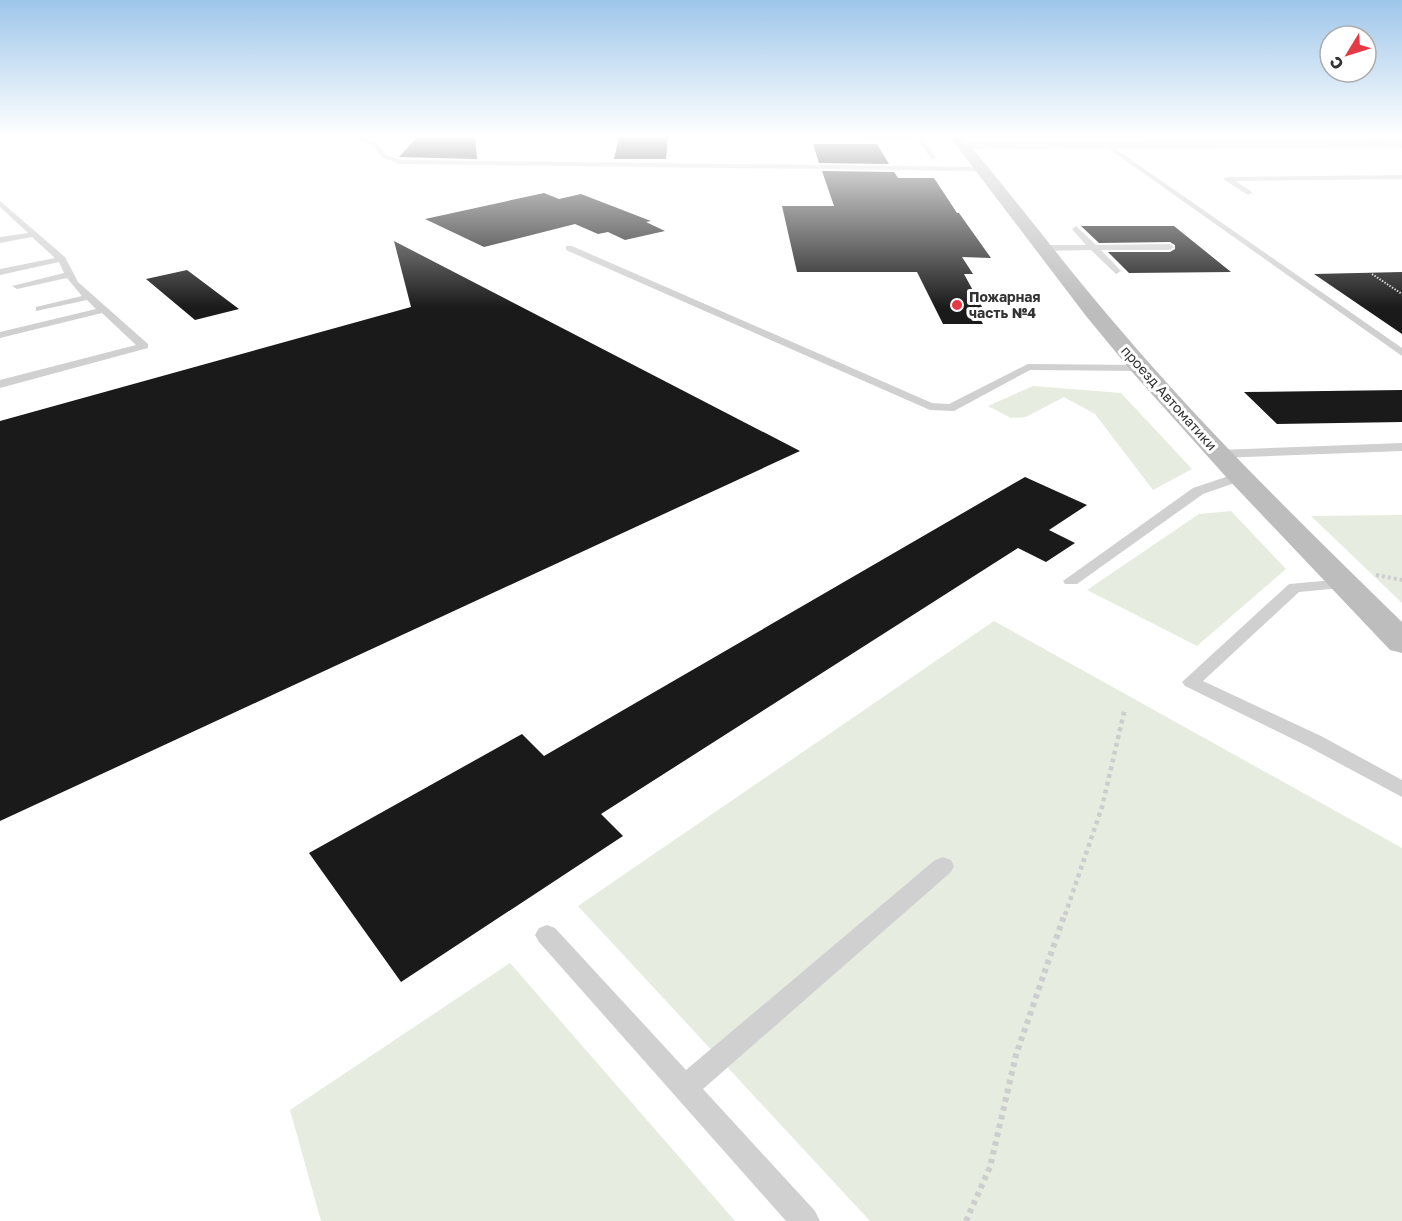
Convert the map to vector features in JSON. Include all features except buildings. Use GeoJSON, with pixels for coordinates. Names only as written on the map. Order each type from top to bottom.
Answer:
{"type":"FeatureCollection","features":[{"type":"Feature","properties":{"kind":"main road","name":"проезд Автоматики"},"geometry":{"type":"LineString","coordinates":[[1000,194],[1141,368],[1220,454],[1402,642]]}},
{"type":"Feature","properties":{"kind":"lane"},"geometry":{"type":"LineString","coordinates":[[1176,194],[1402,353]]}},
{"type":"Feature","properties":{"kind":"lane"},"geometry":{"type":"LineString","coordinates":[[0,203],[62,259],[72,279],[89,297],[144,346],[0,384]]}},
{"type":"Feature","properties":{"kind":"lane"},"geometry":{"type":"LineString","coordinates":[[1076,228],[1116,271]]}},
{"type":"Feature","properties":{"kind":"lane"},"geometry":{"type":"LineString","coordinates":[[0,240],[34,234]]}},
{"type":"Feature","properties":{"kind":"lane"},"geometry":{"type":"LineString","coordinates":[[569,248],[930,406],[950,408],[1028,367],[1141,368]]}},
{"type":"Feature","properties":{"kind":"lane"},"geometry":{"type":"LineString","coordinates":[[1042,248],[1170,248]]}},
{"type":"Feature","properties":{"kind":"lane"},"geometry":{"type":"LineString","coordinates":[[0,272],[62,259]]}},
{"type":"Feature","properties":{"kind":"lane"},"geometry":{"type":"LineString","coordinates":[[17,286],[72,279]]}},
{"type":"Feature","properties":{"kind":"lane"},"geometry":{"type":"LineString","coordinates":[[27,294],[72,279]]}},
{"type":"Feature","properties":{"kind":"lane"},"geometry":{"type":"LineString","coordinates":[[40,309],[89,297]]}},
{"type":"Feature","properties":{"kind":"lane"},"geometry":{"type":"LineString","coordinates":[[0,335],[103,310]]}},
{"type":"Feature","properties":{"kind":"lane"},"geometry":{"type":"LineString","coordinates":[[1220,454],[1402,447]]}},
{"type":"Feature","properties":{"kind":"lane"},"geometry":{"type":"LineString","coordinates":[[1071,580],[1198,491],[1241,476]]}},
{"type":"Feature","properties":{"kind":"lane"},"geometry":{"type":"LineString","coordinates":[[1345,584],[1295,587],[1191,682],[1314,741],[1402,789]]}},
{"type":"Feature","properties":{"kind":"lane"},"geometry":{"type":"LineString","coordinates":[[684,1088],[943,866]]}},
{"type":"Feature","properties":{"kind":"lane"},"geometry":{"type":"LineString","coordinates":[[547,935],[805,1221]]}},
{"type":"Feature","properties":{"kind":"path"},"geometry":{"type":"LineString","coordinates":[[1372,274],[1402,294]]}},
{"type":"Feature","properties":{"kind":"path"},"geometry":{"type":"LineString","coordinates":[[1391,287],[1402,289]]}},
{"type":"Feature","properties":{"kind":"path"},"geometry":{"type":"LineString","coordinates":[[966,1221],[990,1167],[1016,1055],[1102,807],[1125,708]]}},
{"type":"Feature","properties":{"kind":"shaded area"},"geometry":{"type":"Polygon","coordinates":[[[1033,386],[1121,393],[1192,469],[1153,490],[1095,414],[1064,397],[1026,417],[1011,418],[988,406],[1033,386]]]}},
{"type":"Feature","properties":{"kind":"shaded area"},"geometry":{"type":"Polygon","coordinates":[[[1231,511],[1286,569],[1197,646],[1087,590],[1199,514],[1231,511]]]}},
{"type":"Feature","properties":{"kind":"shaded area"},"geometry":{"type":"Polygon","coordinates":[[[1402,515],[1402,603],[1311,516],[1402,515]]]}},
{"type":"Feature","properties":{"kind":"shaded area"},"geometry":{"type":"Polygon","coordinates":[[[994,621],[1402,848],[1402,1221],[870,1221],[578,906],[994,621]]]}},
{"type":"Feature","properties":{"kind":"shaded area"},"geometry":{"type":"Polygon","coordinates":[[[510,963],[735,1221],[321,1221],[290,1110],[510,963]]]}},
{"type":"Feature","properties":{"kind":"place","name":"Пожарная часть №4"},"geometry":{"type":"Point","coordinates":[957,305]}}]}
